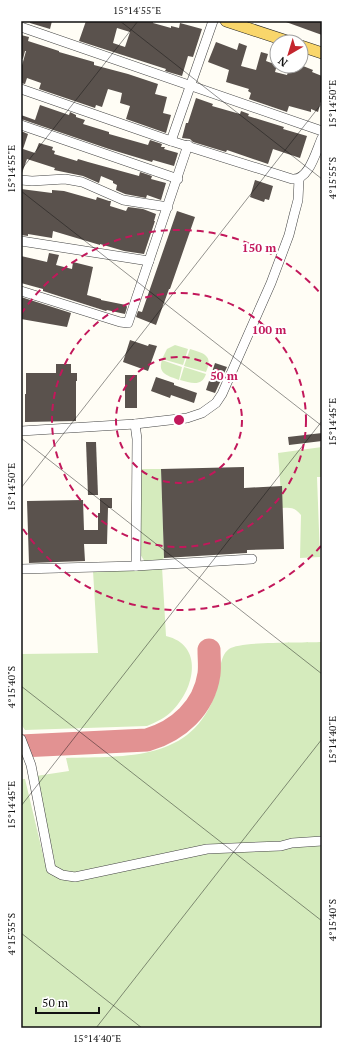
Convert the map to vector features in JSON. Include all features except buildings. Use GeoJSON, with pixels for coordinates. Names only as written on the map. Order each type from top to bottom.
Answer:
{"type":"FeatureCollection","features":[{"type":"Feature","properties":{"kind":"main road"},"geometry":{"type":"LineString","coordinates":[[226,21],[269,35]]}},
{"type":"Feature","properties":{"kind":"main road"},"geometry":{"type":"LineString","coordinates":[[309,49],[322,53]]}},
{"type":"Feature","properties":{"kind":"street"},"geometry":{"type":"LineString","coordinates":[[171,141],[213,21]]}},
{"type":"Feature","properties":{"kind":"street"},"geometry":{"type":"LineString","coordinates":[[21,27],[322,131]]}},
{"type":"Feature","properties":{"kind":"street"},"geometry":{"type":"LineString","coordinates":[[21,89],[171,141],[188,145],[292,179],[299,179],[306,174],[322,138]]}},
{"type":"Feature","properties":{"kind":"street"},"geometry":{"type":"LineString","coordinates":[[21,125],[178,179]]}},
{"type":"Feature","properties":{"kind":"street"},"geometry":{"type":"LineString","coordinates":[[21,292],[120,322],[128,323],[178,179],[188,145]]}},
{"type":"Feature","properties":{"kind":"street"},"geometry":{"type":"LineString","coordinates":[[21,180],[32,182],[65,179],[82,182],[123,200],[168,207]]}},
{"type":"Feature","properties":{"kind":"street"},"geometry":{"type":"LineString","coordinates":[[21,431],[135,424],[187,418],[202,413],[216,403],[222,394],[271,284],[289,235],[298,200],[299,179]]}},
{"type":"Feature","properties":{"kind":"street"},"geometry":{"type":"LineString","coordinates":[[21,241],[149,261]]}},
{"type":"Feature","properties":{"kind":"street"},"geometry":{"type":"LineString","coordinates":[[135,424],[137,439],[136,566]]}},
{"type":"Feature","properties":{"kind":"street"},"geometry":{"type":"LineString","coordinates":[[21,569],[136,566],[252,559]]}},
{"type":"Feature","properties":{"kind":"street"},"geometry":{"type":"LineString","coordinates":[[21,739],[31,765],[51,869],[62,875],[75,878],[207,848],[281,846],[292,843],[322,841]]}},
{"type":"Feature","properties":{"kind":"green space"},"geometry":{"type":"Polygon","coordinates":[[[175,345],[188,349],[183,365],[162,359],[167,349],[175,345]]]}},
{"type":"Feature","properties":{"kind":"green space"},"geometry":{"type":"Polygon","coordinates":[[[190,349],[203,354],[208,358],[209,362],[206,372],[184,366],[190,349]]]}},
{"type":"Feature","properties":{"kind":"green space"},"geometry":{"type":"Polygon","coordinates":[[[162,360],[182,367],[179,380],[165,374],[161,368],[162,360]]]}},
{"type":"Feature","properties":{"kind":"green space"},"geometry":{"type":"Polygon","coordinates":[[[184,367],[206,374],[202,381],[196,383],[180,380],[184,367]]]}},
{"type":"Feature","properties":{"kind":"green space"},"geometry":{"type":"Polygon","coordinates":[[[322,447],[322,477],[317,477],[320,557],[300,558],[301,515],[293,508],[282,508],[278,453],[322,447]]]}},
{"type":"Feature","properties":{"kind":"green space"},"geometry":{"type":"Polygon","coordinates":[[[140,469],[161,469],[164,558],[160,561],[145,562],[140,554],[140,469]]]}},
{"type":"Feature","properties":{"kind":"green space"},"geometry":{"type":"Polygon","coordinates":[[[162,567],[166,636],[178,641],[186,648],[191,658],[192,668],[190,679],[187,690],[181,701],[164,718],[147,726],[25,730],[21,724],[21,654],[98,653],[93,571],[162,567]]]}},
{"type":"Feature","properties":{"kind":"green space"},"geometry":{"type":"Polygon","coordinates":[[[322,642],[322,1028],[21,1028],[21,779],[25,779],[45,863],[55,863],[36,776],[69,771],[66,758],[134,755],[155,750],[174,743],[191,732],[205,715],[216,692],[221,663],[225,653],[235,646],[273,643],[322,642]]]}},
{"type":"Feature","properties":{"kind":"taxiway"},"geometry":{"type":"LineString","coordinates":[[21,746],[147,740],[169,731],[188,716],[202,697],[209,674],[209,650]]}}]}
